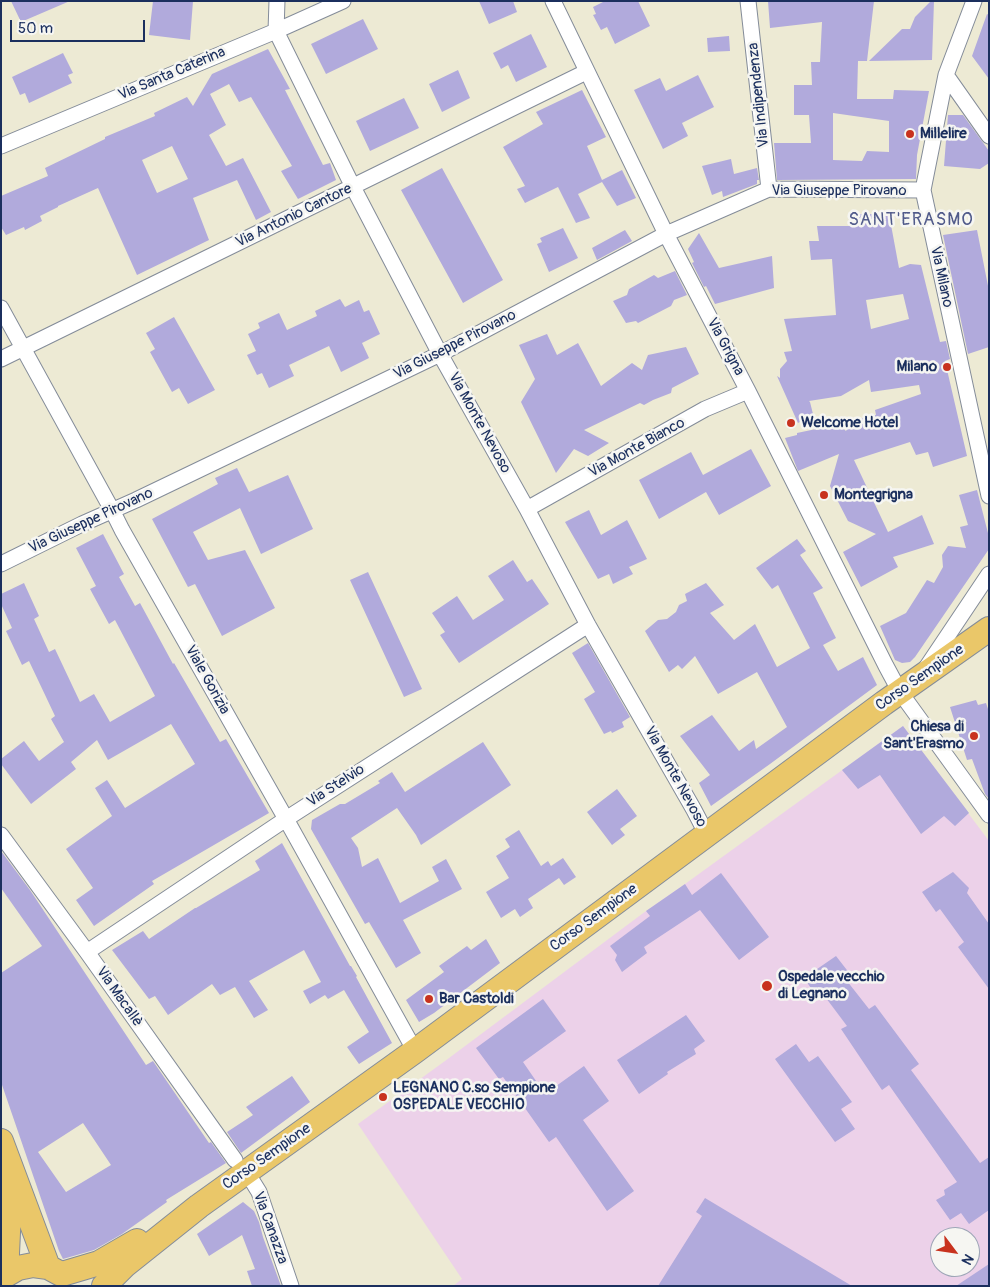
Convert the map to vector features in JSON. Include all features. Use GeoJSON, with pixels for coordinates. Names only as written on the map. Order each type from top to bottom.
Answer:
{"type":"FeatureCollection","features":[{"type":"Feature","properties":{"kind":"main road","name":"Corso Sempione"},"geometry":{"type":"LineString","coordinates":[[104,1286],[125,1266],[199,1206],[240,1165],[415,1051],[989,629]]}},
{"type":"Feature","properties":{"kind":"main road"},"geometry":{"type":"LineString","coordinates":[[1,1141],[61,1276]]}},
{"type":"Feature","properties":{"kind":"main road"},"geometry":{"type":"LineString","coordinates":[[1,1146],[9,1211],[3,1277]]}},
{"type":"Feature","properties":{"kind":"main road","name":"Corso Sempione"},"geometry":{"type":"LineString","coordinates":[[3,1277],[18,1268],[33,1265],[61,1276],[99,1263],[199,1206]]}},
{"type":"Feature","properties":{"kind":"street","name":"Via Monte Nevoso"},"geometry":{"type":"LineString","coordinates":[[276,1],[276,31],[353,187],[440,354],[527,509],[588,625],[707,835]]}},
{"type":"Feature","properties":{"kind":"street","name":"Via Santa Caterina"},"geometry":{"type":"LineString","coordinates":[[1,146],[343,1]]}},
{"type":"Feature","properties":{"kind":"street","name":"Via Grigna"},"geometry":{"type":"LineString","coordinates":[[552,1],[666,234],[748,392],[881,658],[909,686],[989,815]]}},
{"type":"Feature","properties":{"kind":"street","name":"Via Indipendenza"},"geometry":{"type":"LineString","coordinates":[[748,1],[769,189]]}},
{"type":"Feature","properties":{"kind":"street","name":"Via Milano"},"geometry":{"type":"LineString","coordinates":[[974,1],[946,75],[923,190],[989,496]]}},
{"type":"Feature","properties":{"kind":"street","name":"Via Antonio Cantore"},"geometry":{"type":"LineString","coordinates":[[1,358],[586,72]]}},
{"type":"Feature","properties":{"kind":"street"},"geometry":{"type":"LineString","coordinates":[[946,75],[989,136]]}},
{"type":"Feature","properties":{"kind":"street","name":"Via Giuseppe Pirovano"},"geometry":{"type":"LineString","coordinates":[[1,564],[440,354],[666,234],[769,189],[923,190]]}},
{"type":"Feature","properties":{"kind":"street","name":"Viale Gorizia"},"geometry":{"type":"LineString","coordinates":[[1,308],[127,538],[415,1051]]}},
{"type":"Feature","properties":{"kind":"street","name":"Via Monte Bianco"},"geometry":{"type":"LineString","coordinates":[[527,509],[705,409],[748,392]]}},
{"type":"Feature","properties":{"kind":"street"},"geometry":{"type":"LineString","coordinates":[[909,686],[989,574]]}},
{"type":"Feature","properties":{"kind":"street","name":"Via Stelvio"},"geometry":{"type":"LineString","coordinates":[[87,952],[286,819],[588,625]]}},
{"type":"Feature","properties":{"kind":"street","name":"Via Macallè"},"geometry":{"type":"LineString","coordinates":[[1,835],[240,1165]]}},
{"type":"Feature","properties":{"kind":"street","name":"Via Canazza"},"geometry":{"type":"LineString","coordinates":[[240,1165],[259,1192],[291,1286]]}},
{"type":"Feature","properties":{"kind":"shaded area","name":"Ospedale vecchio di Legnano"},"geometry":{"type":"Polygon","coordinates":[[[903,726],[989,841],[989,1286],[453,1286],[462,1279],[358,1124],[646,911],[903,726]]]}},
{"type":"Feature","properties":{"kind":"building"},"geometry":{"type":"Polygon","coordinates":[[[11,1],[70,1],[21,22],[11,1]]]}},
{"type":"Feature","properties":{"kind":"building"},"geometry":{"type":"Polygon","coordinates":[[[153,1],[193,1],[190,40],[149,35],[153,1]]]}},
{"type":"Feature","properties":{"kind":"building"},"geometry":{"type":"Polygon","coordinates":[[[479,1],[513,1],[517,12],[489,24],[479,1]]]}},
{"type":"Feature","properties":{"kind":"building"},"geometry":{"type":"Polygon","coordinates":[[[605,1],[638,1],[650,26],[615,44],[607,27],[601,30],[593,15],[596,14],[593,7],[605,1]]]}},
{"type":"Feature","properties":{"kind":"building"},"geometry":{"type":"Polygon","coordinates":[[[768,1],[874,1],[867,61],[858,61],[857,99],[893,99],[894,90],[929,91],[917,155],[916,179],[777,180],[774,143],[811,143],[809,115],[794,115],[794,85],[812,85],[811,62],[820,62],[822,22],[770,28],[768,1]],[[833,113],[833,160],[862,161],[867,151],[889,152],[889,121],[833,113]]]}},
{"type":"Feature","properties":{"kind":"building"},"geometry":{"type":"Polygon","coordinates":[[[931,1],[934,1],[932,60],[869,61],[902,29],[910,29],[915,17],[931,1]]]}},
{"type":"Feature","properties":{"kind":"building"},"geometry":{"type":"Polygon","coordinates":[[[987,14],[989,15],[989,79],[972,56],[987,14]]]}},
{"type":"Feature","properties":{"kind":"building"},"geometry":{"type":"Polygon","coordinates":[[[363,19],[378,49],[326,74],[311,44],[363,19]]]}},
{"type":"Feature","properties":{"kind":"building"},"geometry":{"type":"Polygon","coordinates":[[[531,34],[547,67],[516,82],[508,65],[501,69],[493,53],[531,34]]]}},
{"type":"Feature","properties":{"kind":"building"},"geometry":{"type":"Polygon","coordinates":[[[729,36],[730,51],[708,52],[707,38],[729,36]]]}},
{"type":"Feature","properties":{"kind":"building"},"geometry":{"type":"Polygon","coordinates":[[[268,49],[290,89],[285,90],[323,165],[330,163],[336,180],[298,199],[281,171],[292,166],[251,97],[239,102],[229,84],[210,94],[226,125],[209,135],[226,166],[243,158],[271,212],[256,220],[237,180],[193,198],[209,240],[137,275],[98,188],[40,216],[42,221],[25,230],[24,227],[6,235],[1,227],[1,196],[48,176],[45,168],[105,139],[105,137],[155,116],[154,113],[187,97],[193,106],[212,74],[268,49]],[[172,146],[142,160],[157,193],[188,179],[172,146]]]}},
{"type":"Feature","properties":{"kind":"building"},"geometry":{"type":"Polygon","coordinates":[[[63,53],[73,73],[68,75],[72,83],[29,103],[25,93],[20,95],[12,77],[63,53]]]}},
{"type":"Feature","properties":{"kind":"building"},"geometry":{"type":"Polygon","coordinates":[[[458,70],[470,98],[442,112],[429,84],[458,70]]]}},
{"type":"Feature","properties":{"kind":"building"},"geometry":{"type":"Polygon","coordinates":[[[698,75],[714,107],[682,123],[688,136],[663,149],[634,90],[660,78],[666,91],[698,75]]]}},
{"type":"Feature","properties":{"kind":"building"},"geometry":{"type":"Polygon","coordinates":[[[582,90],[606,137],[587,146],[602,180],[622,170],[636,198],[617,206],[602,182],[578,194],[590,218],[576,223],[558,187],[525,203],[517,189],[525,186],[503,147],[543,124],[536,112],[582,90]]]}},
{"type":"Feature","properties":{"kind":"building"},"geometry":{"type":"Polygon","coordinates":[[[404,98],[419,128],[370,151],[356,121],[404,98]]]}},
{"type":"Feature","properties":{"kind":"building"},"geometry":{"type":"Polygon","coordinates":[[[948,115],[963,115],[989,151],[989,163],[980,169],[944,166],[948,115]]]}},
{"type":"Feature","properties":{"kind":"building"},"geometry":{"type":"Polygon","coordinates":[[[731,159],[734,174],[757,168],[759,180],[757,180],[757,184],[723,197],[722,191],[712,195],[702,166],[731,159]]]}},
{"type":"Feature","properties":{"kind":"building"},"geometry":{"type":"Polygon","coordinates":[[[442,168],[503,280],[463,303],[401,190],[442,168]]]}},
{"type":"Feature","properties":{"kind":"building"},"geometry":{"type":"Polygon","coordinates":[[[857,214],[889,214],[899,268],[910,264],[921,265],[940,342],[946,341],[950,359],[945,361],[967,456],[933,467],[928,452],[916,455],[910,442],[854,460],[888,532],[922,515],[934,544],[893,557],[898,567],[861,587],[843,552],[876,534],[848,521],[830,486],[839,454],[798,471],[785,438],[797,435],[797,433],[838,424],[846,431],[853,420],[876,415],[875,410],[921,394],[919,385],[871,392],[869,380],[841,396],[809,401],[813,414],[798,423],[777,376],[780,378],[780,369],[787,361],[784,352],[792,351],[784,319],[836,315],[832,259],[811,260],[809,241],[819,241],[817,226],[858,226],[857,214]],[[903,294],[866,300],[871,329],[909,319],[903,294]]]}},
{"type":"Feature","properties":{"kind":"building"},"geometry":{"type":"Polygon","coordinates":[[[563,228],[578,258],[549,272],[537,244],[542,242],[540,238],[563,228]]]}},
{"type":"Feature","properties":{"kind":"building"},"geometry":{"type":"Polygon","coordinates":[[[625,230],[632,241],[597,260],[592,248],[625,230]]]}},
{"type":"Feature","properties":{"kind":"building"},"geometry":{"type":"Polygon","coordinates":[[[977,230],[989,291],[989,347],[968,354],[943,235],[977,230]]]}},
{"type":"Feature","properties":{"kind":"building"},"geometry":{"type":"Polygon","coordinates":[[[699,233],[719,268],[772,256],[774,288],[715,304],[692,263],[694,262],[688,249],[699,233]]]}},
{"type":"Feature","properties":{"kind":"building"},"geometry":{"type":"Polygon","coordinates":[[[675,271],[687,295],[674,300],[671,306],[638,323],[636,321],[626,323],[613,301],[627,295],[629,289],[654,275],[658,278],[675,271]]]}},
{"type":"Feature","properties":{"kind":"building"},"geometry":{"type":"Polygon","coordinates":[[[340,299],[345,307],[359,300],[364,312],[369,310],[380,334],[362,343],[369,358],[341,372],[329,346],[289,365],[294,376],[269,388],[262,373],[257,375],[247,355],[256,351],[248,334],[260,328],[258,323],[279,313],[287,330],[317,316],[315,311],[340,299]]]}},
{"type":"Feature","properties":{"kind":"building"},"geometry":{"type":"Polygon","coordinates":[[[174,317],[215,390],[188,404],[179,388],[172,392],[150,352],[155,349],[146,333],[174,317]]]}},
{"type":"Feature","properties":{"kind":"building"},"geometry":{"type":"Polygon","coordinates":[[[547,334],[557,355],[578,343],[601,386],[632,363],[642,370],[648,355],[686,347],[699,374],[672,388],[671,393],[644,405],[640,403],[584,430],[609,443],[588,456],[574,449],[556,473],[521,402],[535,379],[519,345],[547,334]]]}},
{"type":"Feature","properties":{"kind":"building"},"geometry":{"type":"Polygon","coordinates":[[[751,449],[771,486],[719,515],[706,492],[659,519],[639,480],[691,452],[703,475],[751,449]]]}},
{"type":"Feature","properties":{"kind":"building"},"geometry":{"type":"Polygon","coordinates":[[[237,468],[249,492],[288,475],[313,529],[261,554],[240,508],[193,532],[208,560],[245,550],[275,608],[222,636],[195,584],[188,587],[152,519],[218,484],[215,478],[237,468]]]}},
{"type":"Feature","properties":{"kind":"building"},"geometry":{"type":"Polygon","coordinates":[[[977,490],[989,537],[989,549],[915,657],[910,662],[902,663],[895,660],[880,626],[906,613],[927,580],[934,583],[943,567],[942,555],[948,546],[966,548],[960,527],[968,525],[959,495],[977,490]]]}},
{"type":"Feature","properties":{"kind":"building"},"geometry":{"type":"Polygon","coordinates":[[[589,510],[601,535],[627,520],[647,559],[629,567],[633,574],[613,584],[609,574],[598,579],[565,522],[589,510]]]}},
{"type":"Feature","properties":{"kind":"building"},"geometry":{"type":"Polygon","coordinates":[[[103,534],[124,574],[119,577],[135,606],[140,603],[173,664],[220,742],[226,739],[269,813],[152,881],[154,884],[94,926],[76,900],[93,888],[66,849],[112,816],[95,788],[107,780],[125,808],[195,764],[171,724],[108,760],[97,740],[71,762],[76,769],[31,804],[1,764],[1,759],[24,741],[39,761],[64,742],[51,719],[55,716],[29,661],[22,665],[6,631],[12,628],[1,604],[1,594],[24,583],[39,616],[34,619],[49,652],[55,649],[80,702],[94,694],[110,722],[155,696],[115,620],[109,624],[90,589],[96,586],[76,548],[103,534]]]}},
{"type":"Feature","properties":{"kind":"building"},"geometry":{"type":"Polygon","coordinates":[[[797,539],[806,551],[800,555],[823,588],[813,593],[836,638],[823,645],[838,671],[863,657],[877,685],[711,806],[699,783],[710,775],[680,736],[712,715],[739,751],[754,740],[756,749],[787,727],[757,672],[718,694],[695,656],[682,669],[678,665],[669,672],[645,631],[658,620],[667,619],[676,612],[679,605],[687,601],[685,594],[706,583],[724,605],[710,613],[734,640],[755,624],[777,667],[810,648],[778,585],[772,589],[756,568],[797,539]]]}},
{"type":"Feature","properties":{"kind":"building"},"geometry":{"type":"Polygon","coordinates":[[[513,560],[527,582],[532,579],[549,604],[459,663],[440,635],[445,632],[432,613],[457,596],[473,620],[504,600],[488,576],[513,560]]]}},
{"type":"Feature","properties":{"kind":"building"},"geometry":{"type":"Polygon","coordinates":[[[368,572],[422,689],[404,697],[350,580],[368,572]]]}},
{"type":"Feature","properties":{"kind":"building"},"geometry":{"type":"Polygon","coordinates":[[[588,643],[630,717],[622,722],[624,727],[612,733],[611,731],[604,734],[584,699],[595,692],[572,653],[588,643]]]}},
{"type":"Feature","properties":{"kind":"building","name":"Chiesa di Sant'Erasmo"},"geometry":{"type":"Polygon","coordinates":[[[976,700],[978,705],[986,703],[989,712],[989,799],[985,794],[972,759],[967,760],[950,707],[976,700]]]}},
{"type":"Feature","properties":{"kind":"building"},"geometry":{"type":"Polygon","coordinates":[[[903,726],[969,813],[955,826],[944,816],[921,834],[880,775],[858,789],[842,770],[903,726]]]}},
{"type":"Feature","properties":{"kind":"building"},"geometry":{"type":"Polygon","coordinates":[[[483,742],[511,785],[421,845],[397,808],[351,838],[358,848],[362,867],[378,858],[400,903],[439,881],[432,867],[446,859],[462,889],[403,920],[421,953],[396,968],[369,922],[365,924],[311,829],[312,820],[340,804],[345,804],[380,783],[378,781],[392,772],[405,792],[483,742]]]}},
{"type":"Feature","properties":{"kind":"building"},"geometry":{"type":"Polygon","coordinates":[[[617,789],[637,816],[620,829],[625,835],[612,845],[587,812],[617,789]]]}},
{"type":"Feature","properties":{"kind":"building"},"geometry":{"type":"Polygon","coordinates":[[[519,830],[541,866],[548,861],[551,866],[563,858],[576,877],[564,885],[559,878],[528,899],[533,908],[520,917],[515,909],[501,918],[486,892],[509,878],[496,856],[510,847],[505,839],[519,830]]]}},
{"type":"Feature","properties":{"kind":"building"},"geometry":{"type":"Polygon","coordinates":[[[282,843],[357,976],[392,1043],[359,1064],[347,1047],[369,1032],[344,990],[328,999],[325,995],[310,1004],[303,991],[321,982],[304,950],[249,981],[268,1010],[254,1018],[235,987],[220,995],[212,984],[168,1015],[155,996],[149,999],[112,950],[143,931],[149,939],[195,908],[260,870],[255,861],[282,843]]]}},
{"type":"Feature","properties":{"kind":"building"},"geometry":{"type":"Polygon","coordinates":[[[1,851],[30,890],[146,1065],[153,1061],[209,1143],[211,1142],[226,1163],[166,1200],[167,1202],[122,1234],[94,1250],[63,1259],[1,1082],[1,973],[42,946],[1,888],[1,851]],[[83,1123],[38,1152],[66,1192],[111,1165],[83,1123]]]}},
{"type":"Feature","properties":{"kind":"building"},"geometry":{"type":"Polygon","coordinates":[[[953,872],[969,888],[967,893],[989,924],[989,989],[958,947],[964,942],[940,909],[936,912],[922,892],[953,872]]]}},
{"type":"Feature","properties":{"kind":"building"},"geometry":{"type":"Polygon","coordinates":[[[721,873],[769,937],[739,960],[700,910],[644,947],[647,953],[622,972],[615,960],[617,955],[610,946],[650,916],[646,911],[685,884],[692,895],[721,873]]]}},
{"type":"Feature","properties":{"kind":"building"},"geometry":{"type":"Polygon","coordinates":[[[486,939],[500,963],[434,1013],[419,1022],[406,1000],[444,972],[439,966],[467,946],[471,950],[486,939]]]}},
{"type":"Feature","properties":{"kind":"building"},"geometry":{"type":"Polygon","coordinates":[[[836,956],[850,974],[847,981],[869,1009],[875,1005],[919,1064],[911,1070],[980,1163],[989,1157],[989,1210],[969,1224],[961,1213],[950,1220],[936,1200],[945,1195],[944,1190],[957,1182],[889,1085],[882,1090],[841,1029],[847,1026],[823,994],[817,997],[804,978],[836,956]]]}},
{"type":"Feature","properties":{"kind":"building"},"geometry":{"type":"Polygon","coordinates":[[[543,999],[566,1031],[523,1062],[545,1094],[584,1066],[609,1101],[583,1120],[634,1191],[607,1211],[556,1137],[549,1142],[503,1077],[499,1079],[476,1048],[543,999]]]}},
{"type":"Feature","properties":{"kind":"building"},"geometry":{"type":"Polygon","coordinates":[[[686,1015],[705,1041],[694,1049],[696,1054],[667,1072],[668,1074],[639,1094],[617,1060],[686,1015]]]}},
{"type":"Feature","properties":{"kind":"building"},"geometry":{"type":"Polygon","coordinates":[[[796,1044],[809,1062],[818,1056],[852,1102],[841,1109],[855,1129],[835,1142],[775,1059],[796,1044]]]}},
{"type":"Feature","properties":{"kind":"building"},"geometry":{"type":"Polygon","coordinates":[[[292,1076],[310,1102],[241,1153],[227,1132],[253,1115],[246,1107],[292,1076]]]}},
{"type":"Feature","properties":{"kind":"building"},"geometry":{"type":"Polygon","coordinates":[[[705,1198],[852,1286],[658,1286],[702,1216],[696,1212],[705,1198]]]}},
{"type":"Feature","properties":{"kind":"building"},"geometry":{"type":"Polygon","coordinates":[[[243,1202],[254,1211],[259,1222],[281,1286],[252,1286],[247,1271],[255,1269],[242,1235],[209,1256],[197,1234],[243,1202]]]}},
{"type":"Feature","properties":{"kind":"building"},"geometry":{"type":"Polygon","coordinates":[[[989,1264],[989,1286],[956,1286],[970,1277],[980,1277],[980,1270],[989,1264]]]}},
{"type":"Feature","properties":{"kind":"place","name":"Millelire"},"geometry":{"type":"Point","coordinates":[910,134]}},
{"type":"Feature","properties":{"kind":"place","name":"Milano"},"geometry":{"type":"Point","coordinates":[947,367]}},
{"type":"Feature","properties":{"kind":"place","name":"Welcome Hotel"},"geometry":{"type":"Point","coordinates":[791,423]}},
{"type":"Feature","properties":{"kind":"place","name":"Montegrigna"},"geometry":{"type":"Point","coordinates":[824,495]}},
{"type":"Feature","properties":{"kind":"place","name":"Chiesa di Sant'Erasmo"},"geometry":{"type":"Point","coordinates":[974,736]}},
{"type":"Feature","properties":{"kind":"place","name":"Ospedale vecchio di Legnano"},"geometry":{"type":"Point","coordinates":[767,986]}},
{"type":"Feature","properties":{"kind":"place","name":"Bar Castoldi"},"geometry":{"type":"Point","coordinates":[429,999]}},
{"type":"Feature","properties":{"kind":"place","name":"LEGNANO C.so Sempione OSPEDALE VECCHIO"},"geometry":{"type":"Point","coordinates":[383,1097]}},
{"type":"Feature","properties":{"kind":"district","name":"SANT'ERASMO"},"geometry":{"type":"Point","coordinates":[911,220]}}]}
